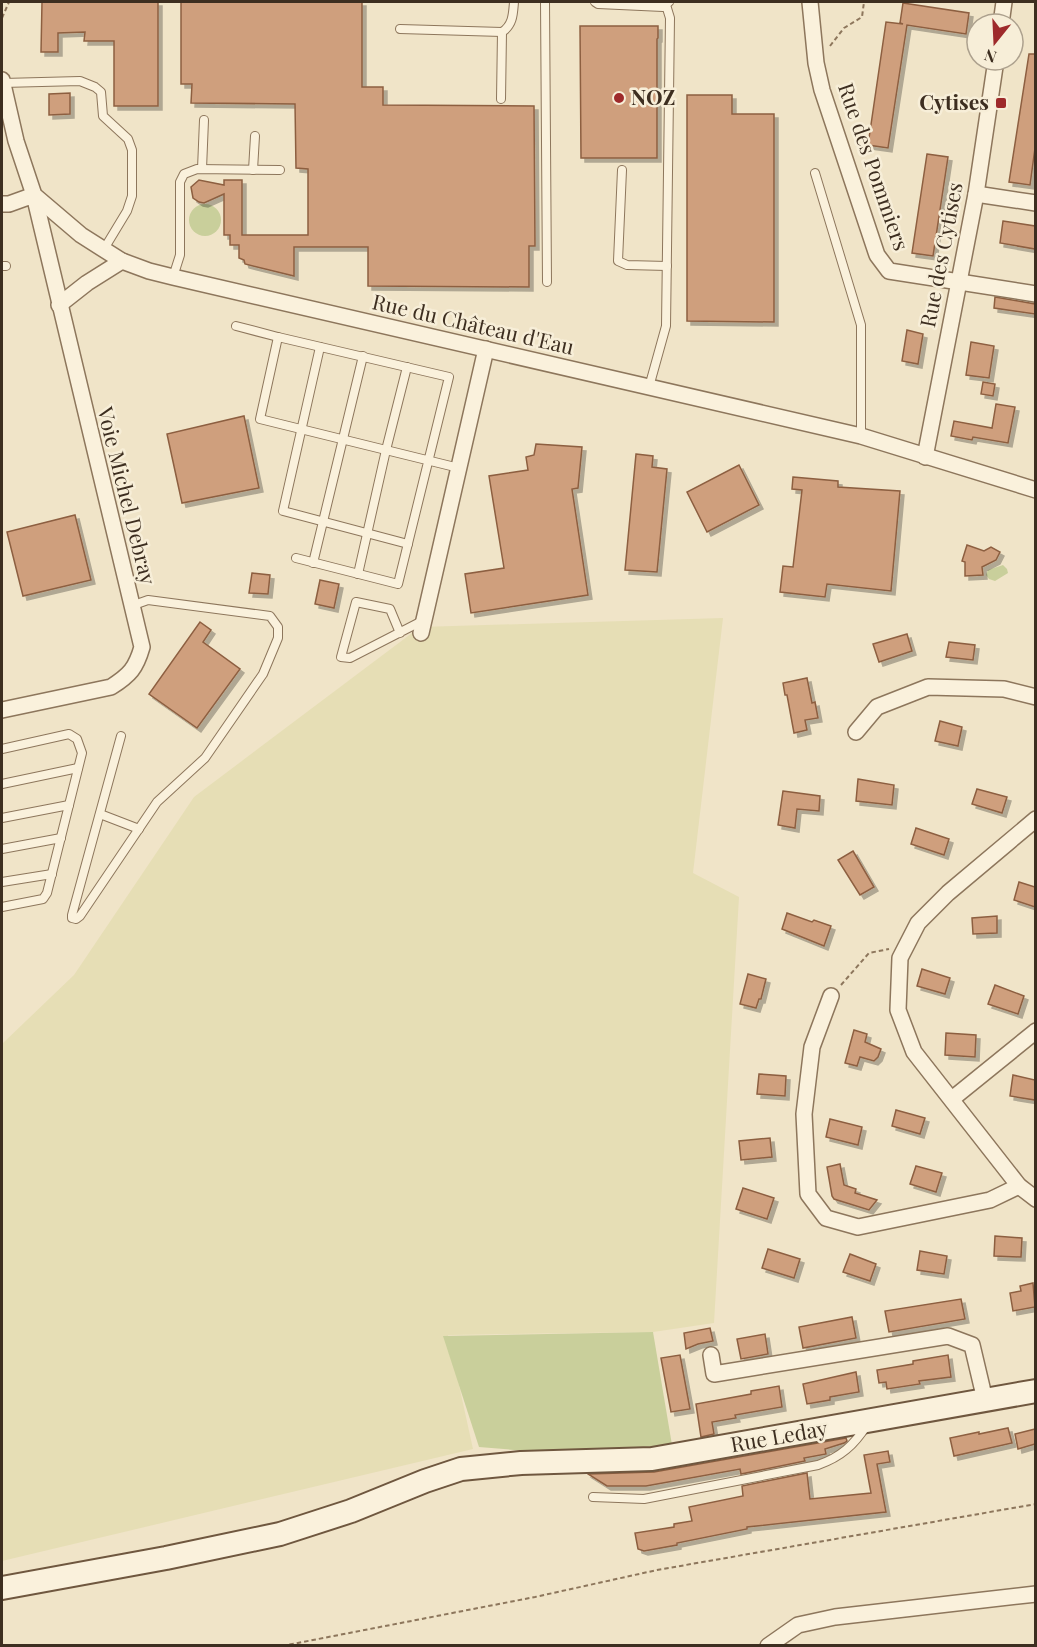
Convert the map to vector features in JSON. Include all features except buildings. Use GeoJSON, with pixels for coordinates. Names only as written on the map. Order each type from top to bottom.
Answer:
{"type":"FeatureCollection","features":[{"type":"Feature","properties":{"kind":"main road","name":"Rue Leday"},"geometry":{"type":"LineString","coordinates":[[2,1588],[166,1558],[280,1534],[351,1511],[425,1480],[460,1469],[521,1463],[652,1459],[1035,1391]]}},
{"type":"Feature","properties":{"kind":"street","name":"Rue des Pommiers"},"geometry":{"type":"LineString","coordinates":[[810,2],[816,63],[822,90],[877,255],[889,271],[1035,294]]}},
{"type":"Feature","properties":{"kind":"street","name":"Rue des Cytises"},"geometry":{"type":"LineString","coordinates":[[925,457],[976,194],[994,72]]}},
{"type":"Feature","properties":{"kind":"street"},"geometry":{"type":"LineString","coordinates":[[2,81],[16,141],[34,195],[9,204],[2,204]]}},
{"type":"Feature","properties":{"kind":"street"},"geometry":{"type":"LineString","coordinates":[[976,194],[1035,203]]}},
{"type":"Feature","properties":{"kind":"street","name":"Rue du Château d'Eau"},"geometry":{"type":"LineString","coordinates":[[34,195],[81,235],[122,261],[149,271],[861,436],[1035,490]]}},
{"type":"Feature","properties":{"kind":"street","name":"Voie Michel Debray"},"geometry":{"type":"LineString","coordinates":[[2,710],[111,687],[124,679],[136,665],[142,647],[34,195]]}},
{"type":"Feature","properties":{"kind":"street"},"geometry":{"type":"LineString","coordinates":[[59,305],[87,283],[122,261]]}},
{"type":"Feature","properties":{"kind":"street"},"geometry":{"type":"LineString","coordinates":[[423,626],[486,349]]}},
{"type":"Feature","properties":{"kind":"street"},"geometry":{"type":"LineString","coordinates":[[856,732],[877,706],[928,687],[1004,689],[1035,697]]}},
{"type":"Feature","properties":{"kind":"street"},"geometry":{"type":"LineString","coordinates":[[1035,819],[948,893],[918,923],[900,958],[898,1010],[914,1052],[1019,1186],[1035,1199]]}},
{"type":"Feature","properties":{"kind":"street"},"geometry":{"type":"LineString","coordinates":[[831,996],[812,1047],[804,1114],[808,1194],[826,1218],[858,1227],[990,1200],[1019,1186]]}},
{"type":"Feature","properties":{"kind":"street"},"geometry":{"type":"LineString","coordinates":[[952,1099],[1035,1031]]}},
{"type":"Feature","properties":{"kind":"street"},"geometry":{"type":"LineString","coordinates":[[711,1355],[714,1374],[948,1336],[972,1345],[985,1400]]}},
{"type":"Feature","properties":{"kind":"street"},"geometry":{"type":"LineString","coordinates":[[768,1646],[798,1625],[835,1617],[1035,1594]]}},
{"type":"Feature","properties":{"kind":"lane"},"geometry":{"type":"LineString","coordinates":[[400,29],[502,32],[509,28],[514,2]]}},
{"type":"Feature","properties":{"kind":"lane"},"geometry":{"type":"LineString","coordinates":[[545,2],[547,282]]}},
{"type":"Feature","properties":{"kind":"lane"},"geometry":{"type":"LineString","coordinates":[[596,2],[598,4],[663,7],[668,3]]}},
{"type":"Feature","properties":{"kind":"lane"},"geometry":{"type":"LineString","coordinates":[[649,387],[666,326],[670,18],[668,3]]}},
{"type":"Feature","properties":{"kind":"lane"},"geometry":{"type":"LineString","coordinates":[[501,99],[502,32]]}},
{"type":"Feature","properties":{"kind":"lane"},"geometry":{"type":"LineString","coordinates":[[2,81],[80,81],[101,92],[103,116],[128,139],[132,150],[132,196],[127,211],[104,249]]}},
{"type":"Feature","properties":{"kind":"lane"},"geometry":{"type":"LineString","coordinates":[[202,169],[204,120]]}},
{"type":"Feature","properties":{"kind":"lane"},"geometry":{"type":"LineString","coordinates":[[253,170],[255,136]]}},
{"type":"Feature","properties":{"kind":"lane"},"geometry":{"type":"LineString","coordinates":[[173,277],[180,255],[180,182],[184,174],[202,169],[280,170]]}},
{"type":"Feature","properties":{"kind":"lane"},"geometry":{"type":"LineString","coordinates":[[622,170],[618,261],[627,265],[667,266]]}},
{"type":"Feature","properties":{"kind":"lane"},"geometry":{"type":"LineString","coordinates":[[815,173],[861,325],[861,436]]}},
{"type":"Feature","properties":{"kind":"lane"},"geometry":{"type":"LineString","coordinates":[[236,326],[449,377],[398,584],[296,558]]}},
{"type":"Feature","properties":{"kind":"lane"},"geometry":{"type":"LineString","coordinates":[[278,337],[260,419],[459,468]]}},
{"type":"Feature","properties":{"kind":"lane"},"geometry":{"type":"LineString","coordinates":[[320,346],[283,511],[408,544]]}},
{"type":"Feature","properties":{"kind":"lane"},"geometry":{"type":"LineString","coordinates":[[313,563],[363,356]]}},
{"type":"Feature","properties":{"kind":"lane"},"geometry":{"type":"LineString","coordinates":[[358,574],[407,367]]}},
{"type":"Feature","properties":{"kind":"lane"},"geometry":{"type":"LineString","coordinates":[[121,736],[72,918],[76,919],[80,916],[157,802],[205,758],[263,674],[278,638],[278,627],[270,616],[148,600],[131,606]]}},
{"type":"Feature","properties":{"kind":"lane"},"geometry":{"type":"LineString","coordinates":[[400,633],[390,609],[356,602],[341,657],[350,658],[400,633],[423,626]]}},
{"type":"Feature","properties":{"kind":"lane"},"geometry":{"type":"LineString","coordinates":[[2,749],[69,734],[77,739],[82,753],[47,893],[43,899],[2,907]]}},
{"type":"Feature","properties":{"kind":"lane"},"geometry":{"type":"LineString","coordinates":[[2,783],[78,768]]}},
{"type":"Feature","properties":{"kind":"lane"},"geometry":{"type":"LineString","coordinates":[[2,818],[69,805]]}},
{"type":"Feature","properties":{"kind":"lane"},"geometry":{"type":"LineString","coordinates":[[100,814],[139,829]]}},
{"type":"Feature","properties":{"kind":"lane"},"geometry":{"type":"LineString","coordinates":[[2,849],[61,838]]}},
{"type":"Feature","properties":{"kind":"lane"},"geometry":{"type":"LineString","coordinates":[[2,882],[52,874]]}},
{"type":"Feature","properties":{"kind":"lane"},"geometry":{"type":"LineString","coordinates":[[593,1497],[644,1499],[818,1465],[835,1459],[846,1451],[858,1439],[869,1421]]}},
{"type":"Feature","properties":{"kind":"path"},"geometry":{"type":"LineString","coordinates":[[2,18],[9,2]]}},
{"type":"Feature","properties":{"kind":"path"},"geometry":{"type":"LineString","coordinates":[[816,63],[844,28],[862,18],[864,2]]}},
{"type":"Feature","properties":{"kind":"path"},"geometry":{"type":"LineString","coordinates":[[831,996],[869,952],[906,946]]}},
{"type":"Feature","properties":{"kind":"path"},"geometry":{"type":"LineString","coordinates":[[282,1646],[534,1597],[657,1570],[1035,1504]]}},
{"type":"Feature","properties":{"kind":"shaded area"},"geometry":{"type":"Polygon","coordinates":[[[723,618],[693,873],[739,897],[714,1323],[653,1332],[448,1335],[473,1449],[2,1561],[2,1044],[74,975],[194,797],[420,627],[723,618]]]}},
{"type":"Feature","properties":{"kind":"green space"},"geometry":{"type":"Polygon","coordinates":[[[205,204],[216,209],[221,220],[216,231],[205,236],[194,231],[189,220],[194,209],[205,204]]]}},
{"type":"Feature","properties":{"kind":"green space"},"geometry":{"type":"Polygon","coordinates":[[[1003,565],[1008,573],[995,581],[989,579],[986,575],[988,570],[1003,565]]]}},
{"type":"Feature","properties":{"kind":"green space"},"geometry":{"type":"Polygon","coordinates":[[[653,1332],[672,1445],[551,1453],[479,1447],[443,1336],[653,1332]]]}},
{"type":"Feature","properties":{"kind":"place","name":"NOZ"},"geometry":{"type":"Point","coordinates":[619,98]}},
{"type":"Feature","properties":{"kind":"place","name":"Cytises"},"geometry":{"type":"Point","coordinates":[1001,103]}}]}
